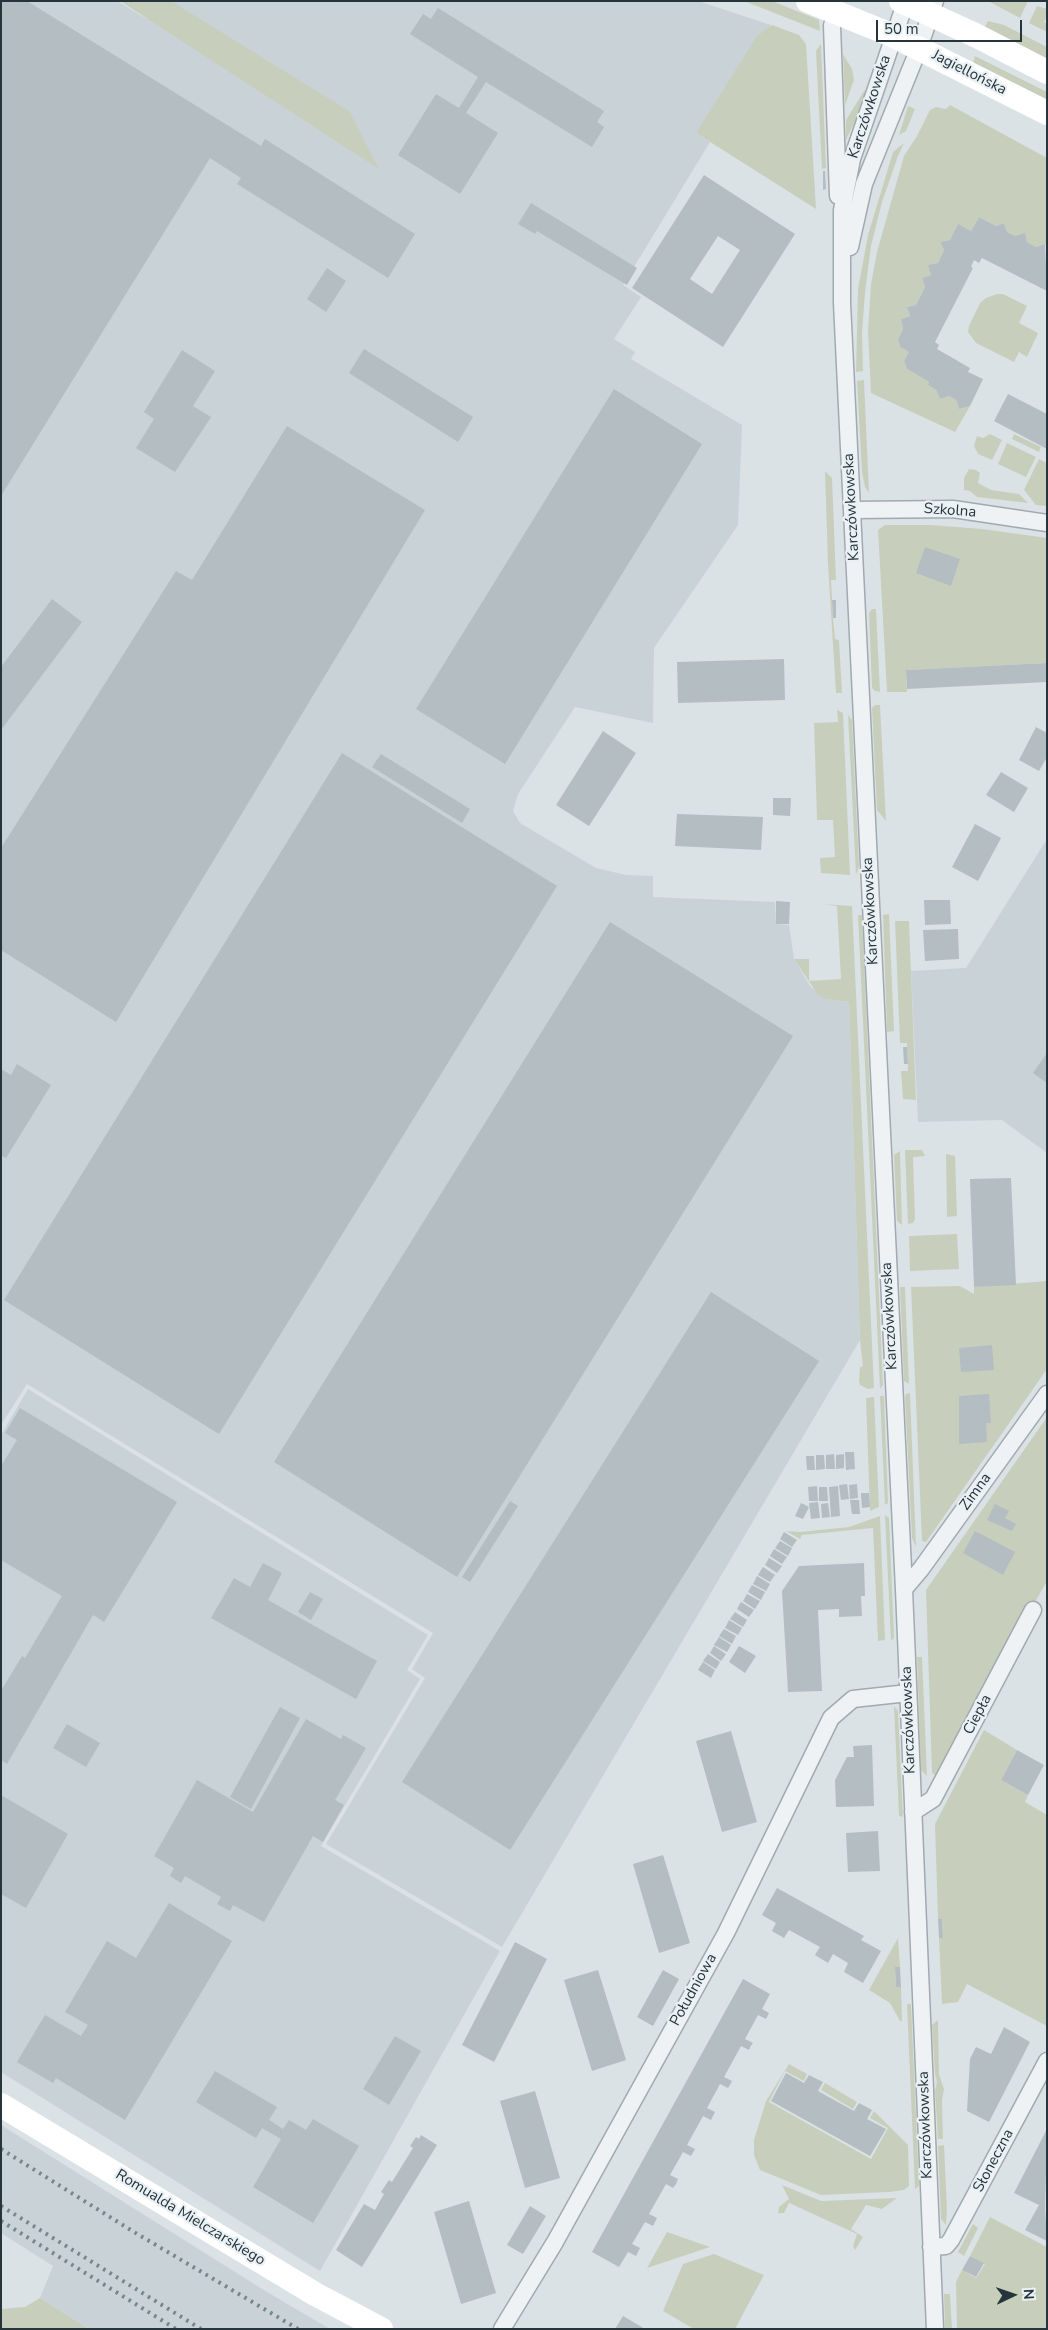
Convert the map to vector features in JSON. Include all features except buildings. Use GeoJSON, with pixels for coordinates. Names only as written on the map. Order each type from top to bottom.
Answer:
{"type":"FeatureCollection","features":[{"type":"Feature","properties":{"kind":"street","name":"Jagiellońska"},"geometry":{"type":"LineString","coordinates":[[808,1],[894,36],[1047,113]]}},
{"type":"Feature","properties":{"kind":"street","name":"Karczówkowska"},"geometry":{"type":"LineString","coordinates":[[904,2],[852,159],[842,210],[842,303],[904,1590],[935,2329]]}},
{"type":"Feature","properties":{"kind":"street"},"geometry":{"type":"LineString","coordinates":[[904,2],[933,8],[1047,72]]}},
{"type":"Feature","properties":{"kind":"street","name":"Karczówkowska"},"geometry":{"type":"LineString","coordinates":[[842,303],[852,231],[864,184],[919,48],[933,8]]}},
{"type":"Feature","properties":{"kind":"street"},"geometry":{"type":"LineString","coordinates":[[832,25],[838,198],[842,210]]}},
{"type":"Feature","properties":{"kind":"street","name":"Szkolna"},"geometry":{"type":"LineString","coordinates":[[852,510],[946,509],[1047,523]]}},
{"type":"Feature","properties":{"kind":"street","name":"Zimna"},"geometry":{"type":"LineString","coordinates":[[904,1590],[1047,1394]]}},
{"type":"Feature","properties":{"kind":"street","name":"Ciepła"},"geometry":{"type":"LineString","coordinates":[[913,1812],[933,1799],[1033,1610]]}},
{"type":"Feature","properties":{"kind":"street","name":"Południowa"},"geometry":{"type":"LineString","coordinates":[[502,2329],[555,2242],[726,1933],[831,1718],[853,1699],[908,1693]]}},
{"type":"Feature","properties":{"kind":"street","name":"Słoneczna"},"geometry":{"type":"LineString","coordinates":[[932,2247],[946,2246],[951,2240],[1047,2061]]}},
{"type":"Feature","properties":{"kind":"street","name":"Romualda Mielczarskiego"},"geometry":{"type":"LineString","coordinates":[[1,2105],[315,2294],[380,2329]]}},
{"type":"Feature","properties":{"kind":"shaded area"},"geometry":{"type":"Polygon","coordinates":[[[1,1],[117,1],[147,19],[158,1],[698,1],[771,25],[696,133],[710,142],[623,285],[641,297],[614,339],[635,352],[631,359],[742,425],[738,525],[654,648],[653,723],[575,707],[518,794],[513,811],[520,823],[596,868],[626,875],[653,876],[653,897],[775,902],[776,924],[789,925],[794,959],[810,986],[825,999],[849,1002],[860,1340],[502,1947],[326,1844],[425,1678],[412,1669],[433,1633],[27,1384],[1,1425],[1,1]]]}},
{"type":"Feature","properties":{"kind":"shaded area"},"geometry":{"type":"Polygon","coordinates":[[[1047,839],[1047,1153],[1002,1120],[918,1122],[911,971],[966,968],[1047,839]]]}},
{"type":"Feature","properties":{"kind":"shaded area"},"geometry":{"type":"Polygon","coordinates":[[[28,1389],[428,1635],[407,1670],[420,1679],[321,1846],[500,1951],[320,2271],[1,2072],[1,1435],[28,1389]]]}},
{"type":"Feature","properties":{"kind":"shaded area"},"geometry":{"type":"Polygon","coordinates":[[[1,2125],[267,2292],[330,2329],[89,2329],[40,2298],[53,2266],[1,2233],[1,2125]]]}},
{"type":"Feature","properties":{"kind":"green space"},"geometry":{"type":"Polygon","coordinates":[[[120,1],[171,1],[349,111],[379,169],[120,1]]]}},
{"type":"Feature","properties":{"kind":"green space"},"geometry":{"type":"Polygon","coordinates":[[[744,1],[772,1],[819,20],[820,31],[744,1]]]}},
{"type":"Feature","properties":{"kind":"green space"},"geometry":{"type":"Polygon","coordinates":[[[988,1],[1028,1],[1020,18],[988,1]]]}},
{"type":"Feature","properties":{"kind":"green space"},"geometry":{"type":"Polygon","coordinates":[[[1037,6],[1047,9],[1047,17],[1044,22],[1047,24],[1047,32],[1029,23],[1037,6]]]}},
{"type":"Feature","properties":{"kind":"green space"},"geometry":{"type":"Polygon","coordinates":[[[988,21],[1004,25],[1047,47],[1047,59],[985,27],[988,21]]]}},
{"type":"Feature","properties":{"kind":"green space"},"geometry":{"type":"Polygon","coordinates":[[[772,25],[799,35],[806,44],[816,209],[696,133],[757,36],[772,25]]]}},
{"type":"Feature","properties":{"kind":"green space"},"geometry":{"type":"Polygon","coordinates":[[[821,44],[826,168],[822,169],[816,51],[821,44]]]}},
{"type":"Feature","properties":{"kind":"green space"},"geometry":{"type":"Polygon","coordinates":[[[843,54],[852,69],[854,80],[845,105],[843,54]]]}},
{"type":"Feature","properties":{"kind":"green space"},"geometry":{"type":"Polygon","coordinates":[[[975,56],[1047,92],[1047,102],[973,64],[975,56]]]}},
{"type":"Feature","properties":{"kind":"green space"},"geometry":{"type":"Polygon","coordinates":[[[864,91],[869,92],[846,140],[846,120],[864,91]]]}},
{"type":"Feature","properties":{"kind":"green space"},"geometry":{"type":"Polygon","coordinates":[[[950,105],[1047,158],[1047,249],[1045,244],[1036,247],[1027,242],[1025,234],[1015,236],[1007,232],[1004,223],[996,226],[979,217],[971,231],[958,225],[950,240],[940,242],[944,250],[938,263],[929,265],[931,275],[922,278],[925,287],[916,305],[907,307],[910,316],[901,319],[903,329],[898,339],[900,347],[909,352],[904,361],[907,369],[929,382],[928,385],[936,390],[940,399],[949,396],[956,400],[959,409],[970,406],[955,432],[871,393],[868,331],[871,284],[877,252],[904,156],[930,110],[936,107],[946,109],[950,105]]]}},
{"type":"Feature","properties":{"kind":"green space"},"geometry":{"type":"Polygon","coordinates":[[[908,106],[915,109],[906,131],[899,135],[908,106]]]}},
{"type":"Feature","properties":{"kind":"green space"},"geometry":{"type":"Polygon","coordinates":[[[904,143],[882,202],[871,246],[862,332],[863,371],[856,372],[858,289],[868,235],[893,152],[904,143]]]}},
{"type":"Feature","properties":{"kind":"green space"},"geometry":{"type":"Polygon","coordinates":[[[1003,294],[1027,306],[1019,323],[1038,333],[1027,357],[1019,352],[1014,362],[976,343],[968,332],[980,303],[986,298],[1003,294]]]}},
{"type":"Feature","properties":{"kind":"green space"},"geometry":{"type":"Polygon","coordinates":[[[864,380],[869,493],[865,487],[862,472],[857,381],[864,380]]]}},
{"type":"Feature","properties":{"kind":"green space"},"geometry":{"type":"Polygon","coordinates":[[[990,434],[1002,440],[992,460],[978,454],[974,446],[977,436],[983,438],[990,434]]]}},
{"type":"Feature","properties":{"kind":"green space"},"geometry":{"type":"Polygon","coordinates":[[[1014,434],[1041,447],[1039,452],[1012,439],[1014,434]]]}},
{"type":"Feature","properties":{"kind":"green space"},"geometry":{"type":"Polygon","coordinates":[[[1007,443],[1036,457],[1026,477],[998,464],[1007,443]]]}},
{"type":"Feature","properties":{"kind":"green space"},"geometry":{"type":"Polygon","coordinates":[[[1039,459],[1047,463],[1047,506],[1036,505],[1024,490],[1039,459]]]}},
{"type":"Feature","properties":{"kind":"green space"},"geometry":{"type":"Polygon","coordinates":[[[969,469],[980,473],[978,483],[991,490],[1019,494],[1028,503],[977,497],[970,491],[964,490],[964,478],[969,469]]]}},
{"type":"Feature","properties":{"kind":"green space"},"geometry":{"type":"Polygon","coordinates":[[[825,471],[832,478],[836,580],[831,580],[835,639],[839,640],[842,693],[836,693],[828,564],[825,471]]]}},
{"type":"Feature","properties":{"kind":"green space"},"geometry":{"type":"Polygon","coordinates":[[[885,525],[931,525],[982,529],[1047,538],[1047,663],[906,670],[907,692],[887,692],[878,530],[885,525]]]}},
{"type":"Feature","properties":{"kind":"green space"},"geometry":{"type":"Polygon","coordinates":[[[872,609],[876,609],[880,692],[872,688],[869,613],[872,609]]]}},
{"type":"Feature","properties":{"kind":"green space"},"geometry":{"type":"Polygon","coordinates":[[[875,705],[880,705],[886,821],[877,810],[872,708],[875,705]]]}},
{"type":"Feature","properties":{"kind":"green space"},"geometry":{"type":"Polygon","coordinates":[[[837,710],[843,713],[850,875],[821,873],[820,858],[835,857],[833,820],[817,820],[814,723],[838,722],[837,710]]]}},
{"type":"Feature","properties":{"kind":"green space"},"geometry":{"type":"Polygon","coordinates":[[[848,715],[852,720],[859,866],[856,875],[848,715]]]}},
{"type":"Feature","properties":{"kind":"green space"},"geometry":{"type":"Polygon","coordinates":[[[822,904],[852,906],[874,1388],[868,1389],[860,1385],[859,1381],[860,1367],[863,1366],[860,1340],[849,1002],[825,999],[818,995],[794,959],[809,959],[809,981],[841,979],[837,906],[822,904]]]}},
{"type":"Feature","properties":{"kind":"green space"},"geometry":{"type":"Polygon","coordinates":[[[889,914],[894,1031],[887,1032],[883,915],[889,914]]]}},
{"type":"Feature","properties":{"kind":"green space"},"geometry":{"type":"Polygon","coordinates":[[[858,915],[862,915],[883,1385],[880,1389],[858,915]]]}},
{"type":"Feature","properties":{"kind":"green space"},"geometry":{"type":"Polygon","coordinates":[[[895,921],[909,921],[916,1100],[903,1099],[901,1071],[908,1071],[907,1043],[900,1043],[895,921]]]}},
{"type":"Feature","properties":{"kind":"green space"},"geometry":{"type":"Polygon","coordinates":[[[905,1150],[922,1150],[925,1156],[913,1157],[915,1219],[913,1223],[908,1224],[905,1150]]]}},
{"type":"Feature","properties":{"kind":"green space"},"geometry":{"type":"Polygon","coordinates":[[[900,1151],[902,1225],[897,1221],[894,1155],[900,1151]]]}},
{"type":"Feature","properties":{"kind":"green space"},"geometry":{"type":"Polygon","coordinates":[[[946,1154],[955,1156],[957,1216],[947,1217],[946,1154]]]}},
{"type":"Feature","properties":{"kind":"green space"},"geometry":{"type":"Polygon","coordinates":[[[957,1234],[959,1269],[910,1271],[909,1236],[957,1234]]]}},
{"type":"Feature","properties":{"kind":"green space"},"geometry":{"type":"Polygon","coordinates":[[[1047,1281],[1047,1369],[926,1542],[922,1541],[911,1287],[960,1286],[974,1294],[974,1287],[1047,1281]]]}},
{"type":"Feature","properties":{"kind":"green space"},"geometry":{"type":"Polygon","coordinates":[[[900,1287],[905,1287],[909,1384],[904,1381],[900,1287]]]}},
{"type":"Feature","properties":{"kind":"green space"},"geometry":{"type":"Polygon","coordinates":[[[910,1393],[916,1547],[912,1538],[905,1397],[906,1394],[910,1393]]]}},
{"type":"Feature","properties":{"kind":"green space"},"geometry":{"type":"Polygon","coordinates":[[[880,1396],[884,1396],[888,1503],[885,1505],[880,1396]]]}},
{"type":"Feature","properties":{"kind":"green space"},"geometry":{"type":"Polygon","coordinates":[[[874,1397],[879,1507],[870,1511],[866,1398],[874,1397]]]}},
{"type":"Feature","properties":{"kind":"green space"},"geometry":{"type":"Polygon","coordinates":[[[1047,1417],[1047,1581],[940,1771],[935,1775],[932,1773],[926,1590],[1047,1417]]]}},
{"type":"Feature","properties":{"kind":"green space"},"geometry":{"type":"Polygon","coordinates":[[[885,1515],[889,1518],[894,1638],[891,1641],[885,1515]]]}},
{"type":"Feature","properties":{"kind":"green space"},"geometry":{"type":"Polygon","coordinates":[[[880,1516],[885,1640],[878,1641],[873,1528],[802,1535],[800,1539],[786,1531],[800,1532],[849,1527],[880,1516]]]}},
{"type":"Feature","properties":{"kind":"green space"},"geometry":{"type":"Polygon","coordinates":[[[917,1657],[922,1657],[927,1776],[921,1770],[917,1657]]]}},
{"type":"Feature","properties":{"kind":"green space"},"geometry":{"type":"Polygon","coordinates":[[[894,1706],[898,1711],[903,1817],[899,1816],[894,1706]]]}},
{"type":"Feature","properties":{"kind":"green space"},"geometry":{"type":"Polygon","coordinates":[[[984,1730],[1017,1750],[1001,1780],[1028,1795],[1025,1802],[1047,1815],[1047,2026],[967,1984],[958,2002],[942,2004],[939,1938],[943,1938],[942,1920],[938,1919],[935,1824],[984,1730]]]}},
{"type":"Feature","properties":{"kind":"green space"},"geometry":{"type":"Polygon","coordinates":[[[898,1938],[900,1967],[895,1968],[896,1987],[901,1987],[902,2021],[900,2021],[890,2003],[869,1990],[898,1938]]]}},
{"type":"Feature","properties":{"kind":"green space"},"geometry":{"type":"Polygon","coordinates":[[[907,2004],[911,2004],[919,2186],[915,2189],[907,2004]]]}},
{"type":"Feature","properties":{"kind":"green space"},"geometry":{"type":"Polygon","coordinates":[[[938,2020],[939,2074],[944,2089],[942,2100],[943,2139],[938,2139],[935,2091],[937,2082],[932,2025],[938,2020]]]}},
{"type":"Feature","properties":{"kind":"green space"},"geometry":{"type":"Polygon","coordinates":[[[789,2064],[807,2074],[804,2081],[785,2071],[769,2102],[871,2159],[888,2128],[870,2118],[874,2111],[908,2145],[909,2186],[904,2190],[889,2192],[821,2195],[760,2170],[754,2155],[754,2140],[766,2101],[789,2064]]]}},
{"type":"Feature","properties":{"kind":"green space"},"geometry":{"type":"Polygon","coordinates":[[[825,2083],[857,2102],[853,2109],[821,2090],[825,2083]]]}},
{"type":"Feature","properties":{"kind":"green space"},"geometry":{"type":"Polygon","coordinates":[[[944,2145],[946,2225],[941,2219],[938,2148],[938,2146],[944,2145]]]}},
{"type":"Feature","properties":{"kind":"green space"},"geometry":{"type":"Polygon","coordinates":[[[782,2185],[821,2201],[897,2198],[882,2209],[866,2205],[851,2229],[863,2237],[855,2250],[853,2246],[857,2234],[789,2203],[784,2213],[778,2213],[779,2207],[789,2199],[782,2185]]]}},
{"type":"Feature","properties":{"kind":"green space"},"geometry":{"type":"Polygon","coordinates":[[[990,2217],[1047,2247],[1047,2329],[957,2329],[956,2282],[962,2270],[976,2278],[985,2264],[970,2256],[990,2217]]]}},
{"type":"Feature","properties":{"kind":"green space"},"geometry":{"type":"Polygon","coordinates":[[[973,2224],[978,2228],[964,2256],[958,2252],[973,2224]]]}},
{"type":"Feature","properties":{"kind":"green space"},"geometry":{"type":"Polygon","coordinates":[[[667,2232],[710,2247],[647,2268],[667,2232]]]}},
{"type":"Feature","properties":{"kind":"green space"},"geometry":{"type":"Polygon","coordinates":[[[714,2254],[764,2275],[735,2329],[694,2329],[663,2311],[683,2264],[714,2254]]]}},
{"type":"Feature","properties":{"kind":"green space"},"geometry":{"type":"Polygon","coordinates":[[[944,2294],[950,2294],[952,2329],[945,2329],[944,2294]]]}},
{"type":"Feature","properties":{"kind":"green space"},"geometry":{"type":"Polygon","coordinates":[[[40,2298],[89,2329],[1,2329],[1,2309],[25,2307],[40,2298]]]}},
{"type":"Feature","properties":{"kind":"railway"},"geometry":{"type":"LineString","coordinates":[[1,2149],[134,2232],[298,2329]]}},
{"type":"Feature","properties":{"kind":"railway"},"geometry":{"type":"LineString","coordinates":[[1,2206],[201,2329]]}},
{"type":"Feature","properties":{"kind":"railway"},"geometry":{"type":"LineString","coordinates":[[1,2221],[176,2329]]}}]}
